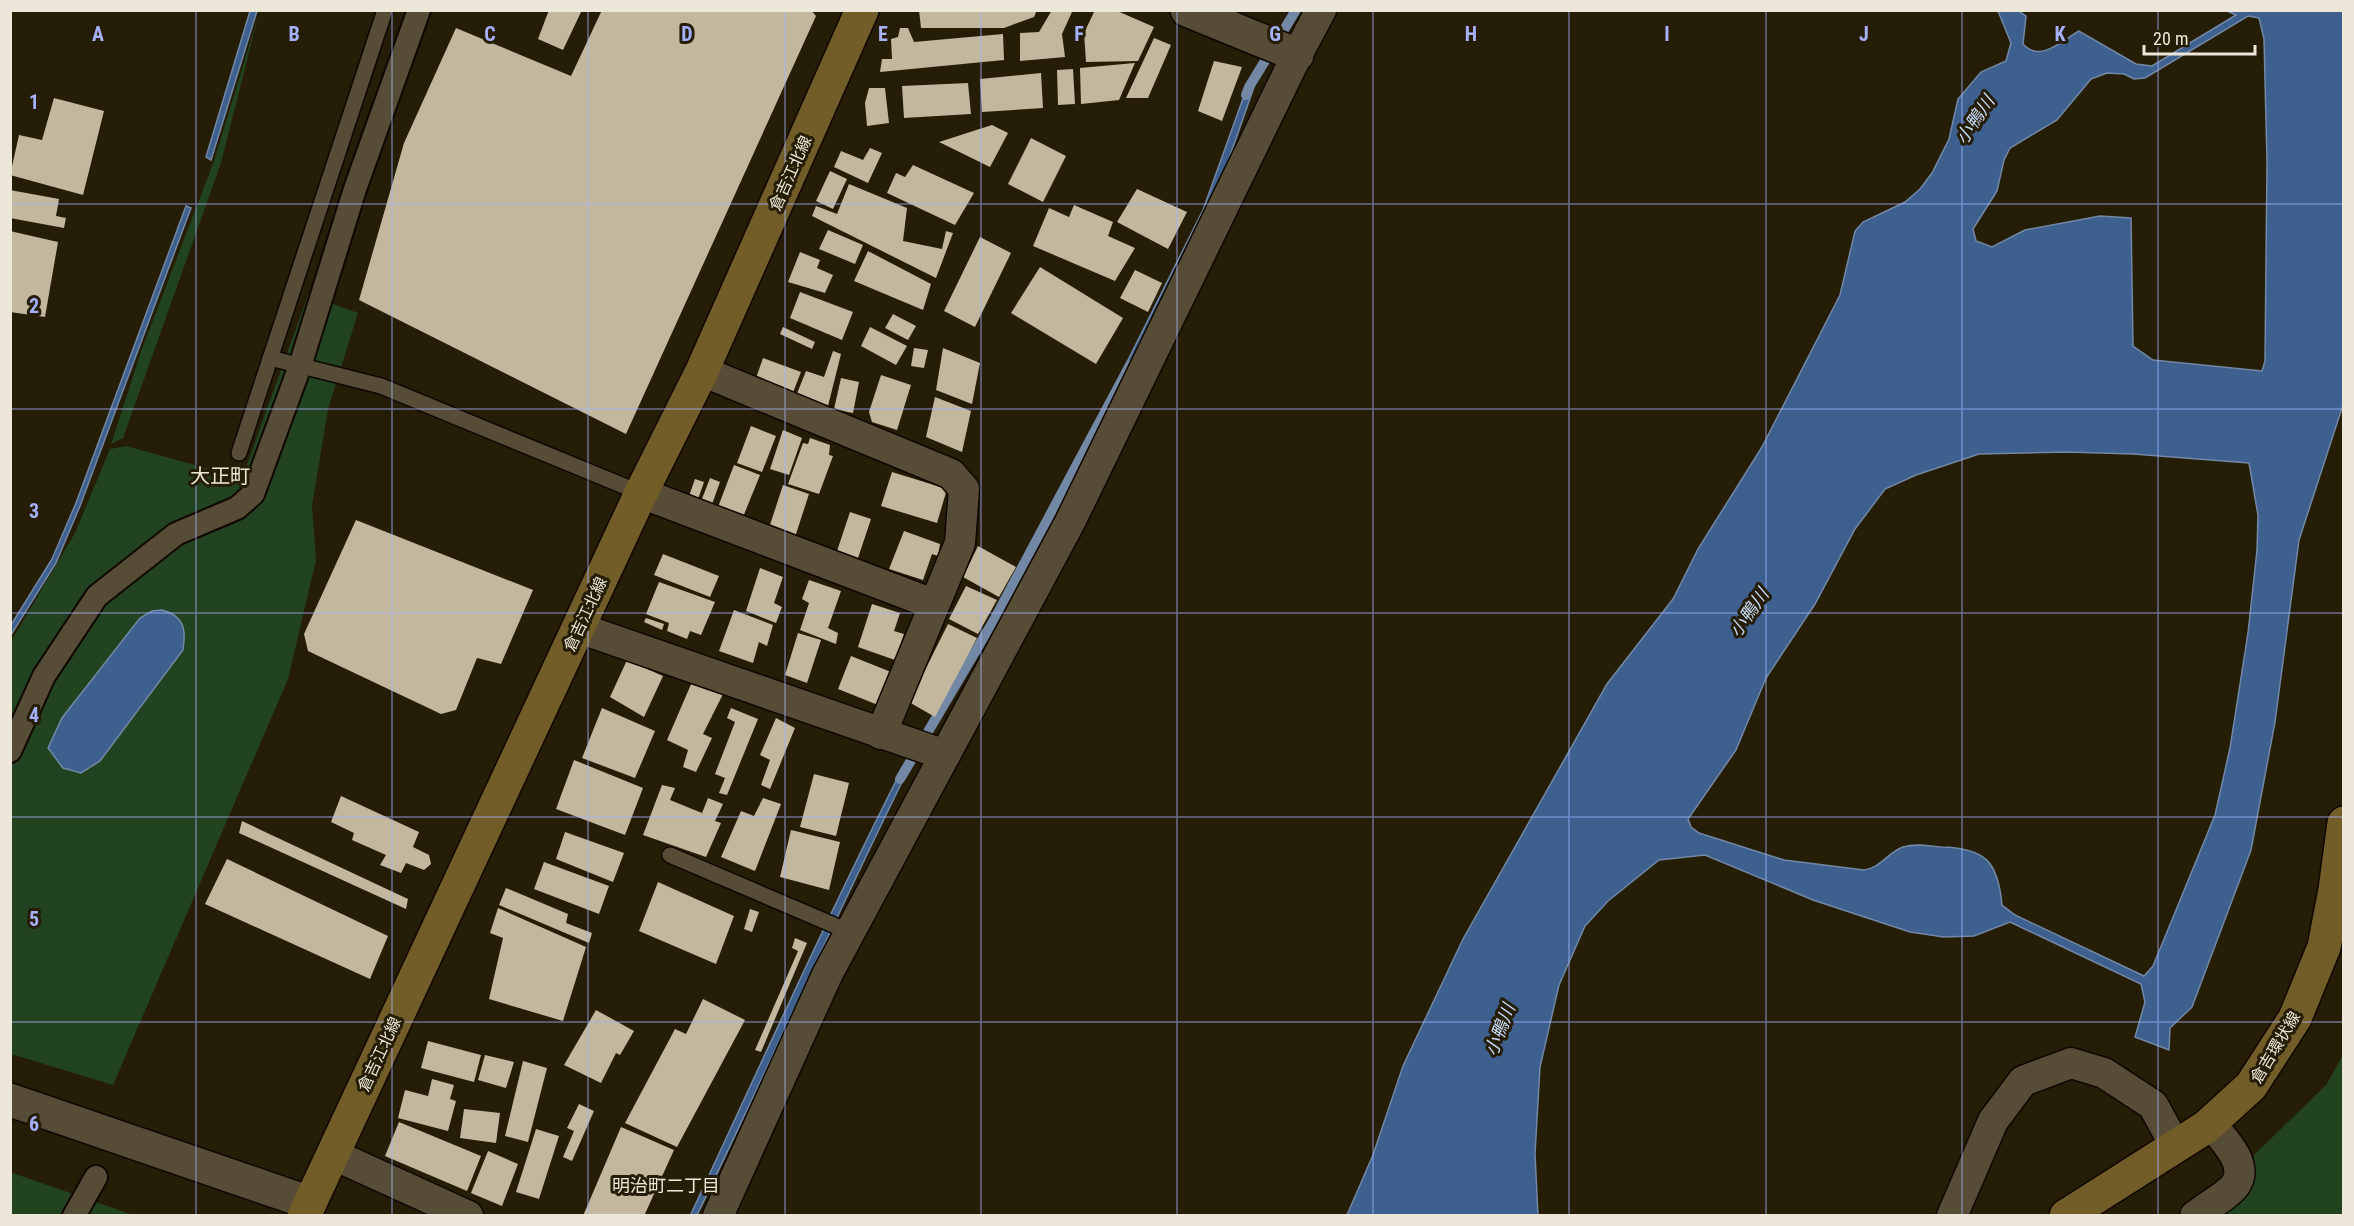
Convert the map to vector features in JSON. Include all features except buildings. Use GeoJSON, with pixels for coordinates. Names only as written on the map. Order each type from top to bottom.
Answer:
{"type":"FeatureCollection","features":[{"type":"Feature","properties":{"kind":"main road","name":"倉吉江北線"},"geometry":{"type":"LineString","coordinates":[[307,1209],[641,493],[702,370],[862,10]]}},
{"type":"Feature","properties":{"kind":"main road","name":"倉吉環状線"},"geometry":{"type":"LineString","coordinates":[[2066,1215],[2210,1124],[2252,1086],[2295,1018],[2324,947],[2336,890],[2343,823]]}},
{"type":"Feature","properties":{"kind":"street"},"geometry":{"type":"LineString","coordinates":[[10,751],[44,676],[97,596],[176,534],[237,508],[253,494],[300,366],[355,189],[419,10]]}},
{"type":"Feature","properties":{"kind":"street"},"geometry":{"type":"LineString","coordinates":[[1187,10],[1297,55]]}},
{"type":"Feature","properties":{"kind":"street"},"geometry":{"type":"LineString","coordinates":[[718,1215],[827,975],[1070,522],[1321,10]]}},
{"type":"Feature","properties":{"kind":"street"},"geometry":{"type":"LineString","coordinates":[[702,370],[951,474],[964,489],[960,543],[880,734]]}},
{"type":"Feature","properties":{"kind":"street"},"geometry":{"type":"LineString","coordinates":[[641,493],[933,604]]}},
{"type":"Feature","properties":{"kind":"street"},"geometry":{"type":"LineString","coordinates":[[579,628],[945,755]]}},
{"type":"Feature","properties":{"kind":"street"},"geometry":{"type":"LineString","coordinates":[[1952,1215],[1992,1121],[2023,1081],[2071,1063],[2104,1073],[2153,1105],[2176,1147]]}},
{"type":"Feature","properties":{"kind":"street"},"geometry":{"type":"LineString","coordinates":[[10,1100],[307,1209]]}},
{"type":"Feature","properties":{"kind":"street"},"geometry":{"type":"LineString","coordinates":[[2195,1215],[2236,1185],[2239,1173],[2235,1154],[2210,1124]]}},
{"type":"Feature","properties":{"kind":"street"},"geometry":{"type":"LineString","coordinates":[[332,1154],[468,1215]]}},
{"type":"Feature","properties":{"kind":"street"},"geometry":{"type":"LineString","coordinates":[[74,1215],[96,1177]]}},
{"type":"Feature","properties":{"kind":"lane"},"geometry":{"type":"LineString","coordinates":[[239,453],[385,10]]}},
{"type":"Feature","properties":{"kind":"lane"},"geometry":{"type":"LineString","coordinates":[[270,358],[381,386],[641,493]]}},
{"type":"Feature","properties":{"kind":"lane"},"geometry":{"type":"LineString","coordinates":[[670,855],[850,932]]}},
{"type":"Feature","properties":{"kind":"green space"},"geometry":{"type":"Polygon","coordinates":[[[258,17],[221,163],[123,438],[111,444],[142,349],[214,161],[258,17]]]}},
{"type":"Feature","properties":{"kind":"green space"},"geometry":{"type":"Polygon","coordinates":[[[308,295],[358,313],[328,409],[312,506],[316,560],[288,679],[113,1085],[11,1054],[10,643],[75,533],[110,449],[126,446],[242,478],[308,295]]]}},
{"type":"Feature","properties":{"kind":"green space"},"geometry":{"type":"Polygon","coordinates":[[[2343,1055],[2343,1215],[2222,1216],[2248,1190],[2253,1176],[2254,1155],[2326,1085],[2343,1055]]]}},
{"type":"Feature","properties":{"kind":"green space"},"geometry":{"type":"Polygon","coordinates":[[[10,1172],[133,1215],[11,1215],[10,1172]]]}},
{"type":"Feature","properties":{"kind":"water"},"geometry":{"type":"Polygon","coordinates":[[[250,11],[257,11],[211,160],[206,157],[250,11]]]}},
{"type":"Feature","properties":{"kind":"water","name":"小鴨川"},"geometry":{"type":"Polygon","coordinates":[[[1998,11],[2019,11],[2026,16],[2023,44],[2030,49],[2044,51],[2079,31],[2136,64],[2152,66],[2236,15],[2227,11],[2343,11],[2343,405],[2299,540],[2275,722],[2251,850],[2192,1007],[2170,1028],[2169,1050],[2135,1037],[2145,1002],[2141,984],[2010,922],[1974,936],[1944,937],[1910,932],[1813,900],[1705,855],[1659,860],[1608,901],[1585,926],[1559,985],[1540,1067],[1535,1154],[1538,1215],[1347,1215],[1373,1155],[1403,1066],[1463,939],[1607,684],[1673,599],[1698,549],[1762,447],[1840,295],[1855,231],[1863,222],[1905,202],[1920,189],[1932,173],[1949,139],[1958,99],[1981,72],[2006,61],[2011,43],[1998,11]],[[2248,16],[2145,78],[2134,79],[2124,74],[2107,73],[2091,79],[2057,120],[2010,148],[2004,160],[1997,191],[1973,229],[1976,241],[1992,247],[2025,230],[2100,216],[2131,218],[2133,346],[2153,360],[2262,371],[2265,361],[2267,162],[2264,39],[2259,18],[2248,16]],[[2067,452],[1979,454],[1916,475],[1885,489],[1855,529],[1815,604],[1766,678],[1736,750],[1688,819],[1691,827],[1699,833],[1784,860],[1864,870],[1875,866],[1898,849],[1908,846],[1922,845],[1969,850],[1987,860],[1993,868],[2002,905],[2015,915],[2144,976],[2153,966],[2215,815],[2230,748],[2248,633],[2257,550],[2258,515],[2249,463],[2133,454],[2067,452]]]}},
{"type":"Feature","properties":{"kind":"water"},"geometry":{"type":"Polygon","coordinates":[[[1250,79],[1254,87],[1224,173],[1125,378],[1120,376],[1203,210],[1250,79]]]}},
{"type":"Feature","properties":{"kind":"water"},"geometry":{"type":"Polygon","coordinates":[[[186,206],[191,208],[80,506],[56,563],[11,635],[11,625],[52,559],[76,503],[186,206]]]}},
{"type":"Feature","properties":{"kind":"water"},"geometry":{"type":"Polygon","coordinates":[[[162,610],[180,620],[184,630],[183,650],[100,761],[81,773],[63,768],[48,748],[62,718],[140,618],[152,611],[162,610]]]}},
{"type":"Feature","properties":{"kind":"water"},"geometry":{"type":"Polygon","coordinates":[[[903,767],[908,770],[724,1159],[697,1215],[690,1216],[821,935],[903,767]]]}},
{"type":"Feature","properties":{"kind":"waterway"},"geometry":{"type":"LineString","coordinates":[[1246,95],[1296,10]]}},
{"type":"Feature","properties":{"kind":"waterway"},"geometry":{"type":"LineString","coordinates":[[900,779],[994,620],[1130,365]]}},
{"type":"Feature","properties":{"kind":"district","name":"大正町"},"geometry":{"type":"Point","coordinates":[220,476]}},
{"type":"Feature","properties":{"kind":"district","name":"明治町二丁目"},"geometry":{"type":"Point","coordinates":[666,1186]}}]}
